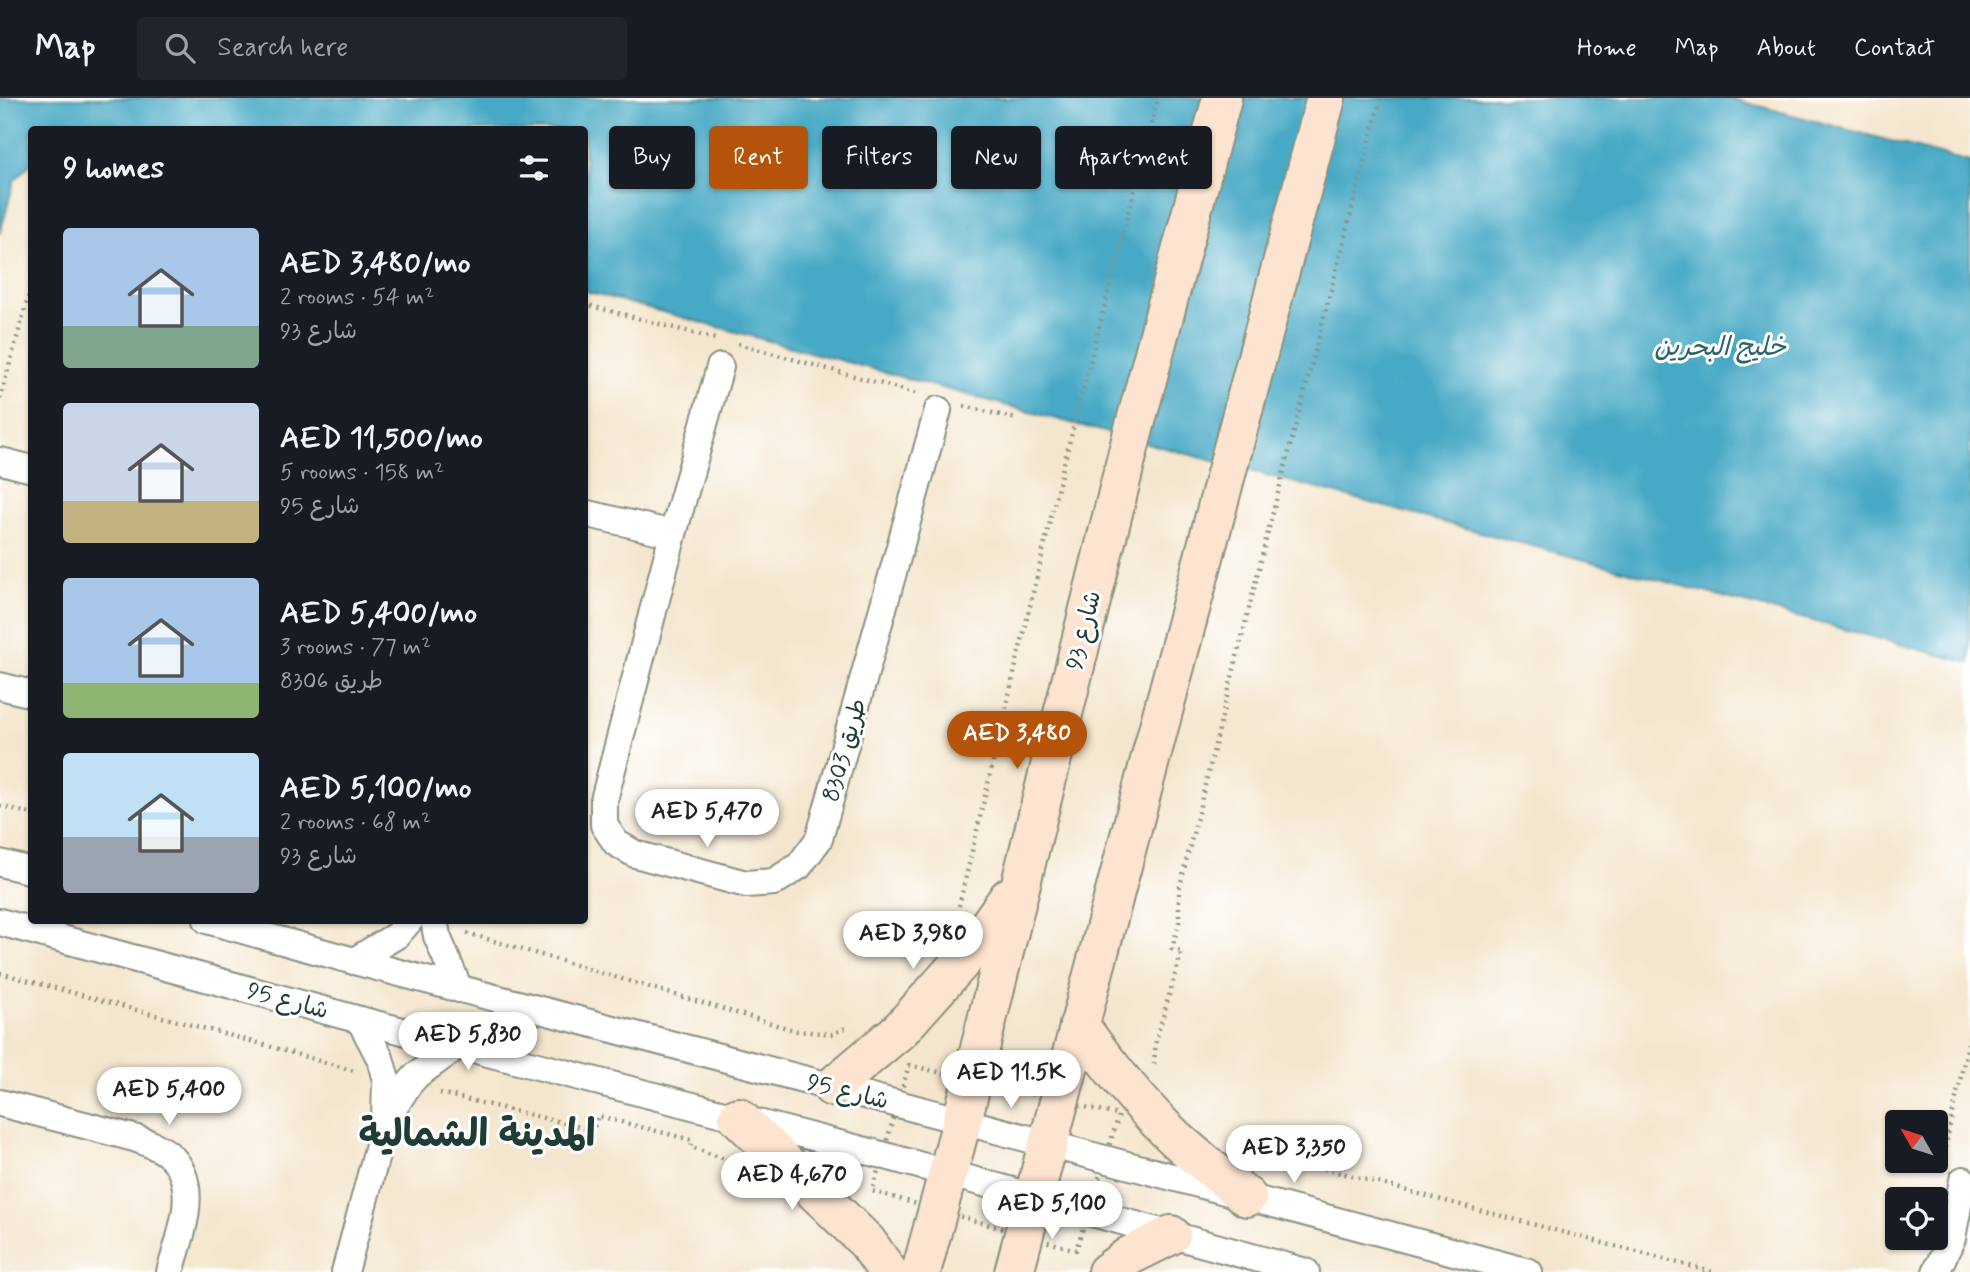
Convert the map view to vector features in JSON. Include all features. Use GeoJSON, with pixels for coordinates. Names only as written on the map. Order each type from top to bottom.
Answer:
{"type":"FeatureCollection","features":[{"type":"Feature","properties":{"kind":"street","name":"شارع 93"},"geometry":{"type":"LineString","coordinates":[[921,1272],[962,1121],[1132,436],[1222,98]]}},
{"type":"Feature","properties":{"kind":"street"},"geometry":{"type":"LineString","coordinates":[[1014,1272],[1326,98]]}},
{"type":"Feature","properties":{"kind":"street","name":"طريق 8303"},"geometry":{"type":"LineString","coordinates":[[720,367],[673,534],[604,800],[604,825],[616,843],[635,854],[746,884],[774,882],[799,866],[819,839],[946,406]]}},
{"type":"Feature","properties":{"kind":"street"},"geometry":{"type":"LineString","coordinates":[[1,461],[28,468]]}},
{"type":"Feature","properties":{"kind":"street"},"geometry":{"type":"LineString","coordinates":[[588,514],[673,534]]}},
{"type":"Feature","properties":{"kind":"street"},"geometry":{"type":"LineString","coordinates":[[0,686],[28,693]]}},
{"type":"Feature","properties":{"kind":"street"},"geometry":{"type":"LineString","coordinates":[[0,863],[28,871]]}},
{"type":"Feature","properties":{"kind":"street"},"geometry":{"type":"LineString","coordinates":[[832,1087],[900,1030],[969,953],[1021,881]]}},
{"type":"Feature","properties":{"kind":"street","name":"شارع 95"},"geometry":{"type":"LineString","coordinates":[[0,922],[360,1020],[1034,1196],[1306,1272]]}},
{"type":"Feature","properties":{"kind":"street","name":"شارع 95"},"geometry":{"type":"LineString","coordinates":[[221,924],[1529,1272]]}},
{"type":"Feature","properties":{"kind":"street"},"geometry":{"type":"LineString","coordinates":[[354,961],[420,924]]}},
{"type":"Feature","properties":{"kind":"street"},"geometry":{"type":"LineString","coordinates":[[428,924],[459,989]]}},
{"type":"Feature","properties":{"kind":"street"},"geometry":{"type":"LineString","coordinates":[[345,1272],[385,1122],[386,1080],[380,1058],[360,1020]]}},
{"type":"Feature","properties":{"kind":"street"},"geometry":{"type":"LineString","coordinates":[[1079,1026],[1108,1065],[1129,1108],[1174,1136],[1209,1168],[1247,1197]]}},
{"type":"Feature","properties":{"kind":"street"},"geometry":{"type":"LineString","coordinates":[[385,1122],[417,1074],[459,1045]]}},
{"type":"Feature","properties":{"kind":"street"},"geometry":{"type":"LineString","coordinates":[[0,1103],[134,1138],[168,1154],[180,1167],[187,1185],[185,1217],[170,1272]]}},
{"type":"Feature","properties":{"kind":"street"},"geometry":{"type":"LineString","coordinates":[[738,1117],[867,1242],[888,1272]]}},
{"type":"Feature","properties":{"kind":"street"},"geometry":{"type":"LineString","coordinates":[[1951,1176],[1955,1272]]}},
{"type":"Feature","properties":{"kind":"street"},"geometry":{"type":"LineString","coordinates":[[1107,1272],[1129,1256],[1171,1235]]}},
{"type":"Feature","properties":{"kind":"street"},"geometry":{"type":"LineString","coordinates":[[1936,1272],[1952,1238]]}},
{"type":"Feature","properties":{"kind":"path"},"geometry":{"type":"LineString","coordinates":[[954,916],[962,893],[1068,448],[1158,98]]}},
{"type":"Feature","properties":{"kind":"path"},"geometry":{"type":"LineString","coordinates":[[1154,1067],[1156,1041],[1182,951],[1172,949],[1179,922],[1179,890],[1271,520],[1381,98]]}},
{"type":"Feature","properties":{"kind":"path"},"geometry":{"type":"LineString","coordinates":[[0,399],[28,298]]}},
{"type":"Feature","properties":{"kind":"path"},"geometry":{"type":"LineString","coordinates":[[588,305],[915,393]]}},
{"type":"Feature","properties":{"kind":"path"},"geometry":{"type":"LineString","coordinates":[[946,406],[1016,419]]}},
{"type":"Feature","properties":{"kind":"path"},"geometry":{"type":"LineString","coordinates":[[0,806],[28,813]]}},
{"type":"Feature","properties":{"kind":"path"},"geometry":{"type":"LineString","coordinates":[[436,924],[797,1031],[832,1034],[850,1026]]}},
{"type":"Feature","properties":{"kind":"path"},"geometry":{"type":"LineString","coordinates":[[1951,1176],[1970,1036]]}},
{"type":"Feature","properties":{"kind":"path"},"geometry":{"type":"LineString","coordinates":[[1236,1144],[1712,1272]]}},
{"type":"Feature","properties":{"kind":"water","name":"خليج البحرين"},"geometry":{"type":"Polygon","coordinates":[[[0,98],[1729,98],[1970,162],[1970,663],[588,292],[588,126],[28,126],[28,166],[14,181],[0,234],[0,98]]]}},
{"type":"Feature","properties":{"kind":"district","name":"المدينة الشمالية"},"geometry":{"type":"Point","coordinates":[477,1133]}}]}
